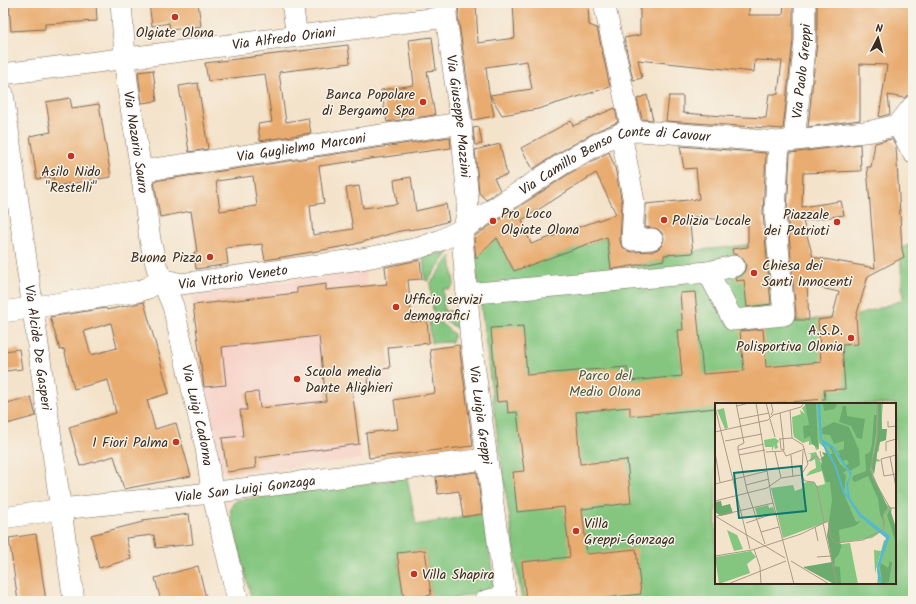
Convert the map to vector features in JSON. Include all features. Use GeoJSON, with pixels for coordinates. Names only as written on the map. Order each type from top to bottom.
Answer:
{"type":"FeatureCollection","features":[{"type":"Feature","properties":{"kind":"street","name":"Via Nazario Sauro"},"geometry":{"type":"LineString","coordinates":[[121,3],[125,59],[150,240],[162,279]]}},
{"type":"Feature","properties":{"kind":"street"},"geometry":{"type":"LineString","coordinates":[[292,3],[297,36]]}},
{"type":"Feature","properties":{"kind":"street"},"geometry":{"type":"LineString","coordinates":[[604,3],[626,132],[634,202],[632,240],[652,239]]}},
{"type":"Feature","properties":{"kind":"street","name":"Via Paolo Greppi"},"geometry":{"type":"LineString","coordinates":[[708,272],[733,320],[784,315],[775,212],[786,141],[805,41],[805,3]]}},
{"type":"Feature","properties":{"kind":"street","name":"Via Alfredo Oriani"},"geometry":{"type":"LineString","coordinates":[[3,74],[297,36],[446,10]]}},
{"type":"Feature","properties":{"kind":"street","name":"Via Giuseppe Mazzini"},"geometry":{"type":"LineString","coordinates":[[446,10],[461,123],[468,201],[467,214],[463,229]]}},
{"type":"Feature","properties":{"kind":"street","name":"Via Alcide De Gasperi"},"geometry":{"type":"LineString","coordinates":[[3,94],[74,601]]}},
{"type":"Feature","properties":{"kind":"street"},"geometry":{"type":"LineString","coordinates":[[913,106],[898,125],[913,153]]}},
{"type":"Feature","properties":{"kind":"street","name":"Via Guglielmo Marconi"},"geometry":{"type":"LineString","coordinates":[[141,171],[461,123]]}},
{"type":"Feature","properties":{"kind":"street","name":"Via Camillo Benso Conte di Cavour"},"geometry":{"type":"LineString","coordinates":[[463,229],[564,163],[604,140],[626,132],[786,141],[872,131],[898,125]]}},
{"type":"Feature","properties":{"kind":"street","name":"Via Vittorio Veneto"},"geometry":{"type":"LineString","coordinates":[[3,312],[139,291],[152,286],[162,279],[181,284],[361,259],[419,248],[442,240],[463,229]]}},
{"type":"Feature","properties":{"kind":"street","name":"Via Luigia Greppi"},"geometry":{"type":"LineString","coordinates":[[463,229],[462,237],[466,294],[471,341],[506,598]]}},
{"type":"Feature","properties":{"kind":"street"},"geometry":{"type":"LineString","coordinates":[[466,294],[708,272],[734,266]]}},
{"type":"Feature","properties":{"kind":"street","name":"Via Luigi Cadorna"},"geometry":{"type":"LineString","coordinates":[[162,279],[173,306],[206,448],[212,492],[238,601]]}},
{"type":"Feature","properties":{"kind":"street","name":"Viale San Luigi Gonzaga"},"geometry":{"type":"LineString","coordinates":[[3,518],[60,509],[486,459]]}},
{"type":"Feature","properties":{"kind":"street"},"geometry":{"type":"LineString","coordinates":[[485,601],[506,598]]}},
{"type":"Feature","properties":{"kind":"shaded area","name":"Scuola media Dante Alighieri"},"geometry":{"type":"Polygon","coordinates":[[[365,270],[368,299],[368,371],[390,368],[393,395],[353,398],[361,459],[228,475],[220,469],[204,387],[192,296],[365,270]]]}},
{"type":"Feature","properties":{"kind":"green space","name":"Parco del Medio Olona"},"geometry":{"type":"Polygon","coordinates":[[[607,237],[611,269],[664,260],[664,255],[692,253],[692,251],[784,241],[794,321],[855,316],[903,300],[900,249],[913,243],[913,601],[522,601],[497,433],[475,258],[497,238],[514,270],[607,237]]]}},
{"type":"Feature","properties":{"kind":"green space"},"geometry":{"type":"Polygon","coordinates":[[[449,252],[428,281],[425,280],[423,256],[449,252]]]}},
{"type":"Feature","properties":{"kind":"green space"},"geometry":{"type":"Polygon","coordinates":[[[451,256],[454,285],[450,289],[443,289],[444,311],[455,311],[459,314],[460,331],[433,311],[430,284],[451,256]]]}},
{"type":"Feature","properties":{"kind":"green space"},"geometry":{"type":"Polygon","coordinates":[[[432,316],[454,334],[452,342],[431,343],[429,320],[432,316]]]}},
{"type":"Feature","properties":{"kind":"green space"},"geometry":{"type":"Polygon","coordinates":[[[407,478],[416,525],[483,514],[495,588],[446,601],[252,601],[231,516],[232,507],[238,500],[407,478]],[[425,550],[397,554],[404,599],[431,595],[425,550]]]}},
{"type":"Feature","properties":{"kind":"building"},"geometry":{"type":"Polygon","coordinates":[[[9,3],[96,3],[97,21],[45,24],[45,29],[11,31],[9,3]]]}},
{"type":"Feature","properties":{"kind":"building","name":"Olgiate Olona"},"geometry":{"type":"Polygon","coordinates":[[[149,3],[198,3],[201,26],[170,30],[169,23],[152,26],[149,3]]]}},
{"type":"Feature","properties":{"kind":"building"},"geometry":{"type":"Polygon","coordinates":[[[459,3],[476,3],[478,43],[515,38],[513,3],[588,3],[589,25],[597,28],[610,87],[538,109],[502,115],[490,95],[532,89],[527,61],[486,67],[488,86],[494,116],[473,120],[458,17],[459,3]]]}},
{"type":"Feature","properties":{"kind":"building"},"geometry":{"type":"Polygon","coordinates":[[[640,3],[749,3],[749,15],[783,15],[784,3],[793,3],[793,40],[783,129],[666,121],[669,96],[683,96],[683,113],[766,118],[769,94],[778,94],[782,61],[755,60],[754,72],[638,60],[642,78],[633,80],[624,38],[640,35],[640,3]]]}},
{"type":"Feature","properties":{"kind":"building"},"geometry":{"type":"Polygon","coordinates":[[[817,3],[913,3],[913,94],[904,98],[888,95],[890,114],[879,117],[887,65],[860,64],[860,120],[808,127],[817,42],[817,3]]]}},
{"type":"Feature","properties":{"kind":"building"},"geometry":{"type":"Polygon","coordinates":[[[432,37],[436,70],[427,71],[435,115],[387,122],[381,90],[414,85],[409,40],[432,37]]]}},
{"type":"Feature","properties":{"kind":"building"},"geometry":{"type":"Polygon","coordinates":[[[348,45],[350,63],[279,72],[286,122],[308,118],[311,133],[260,141],[258,124],[272,122],[265,74],[208,81],[205,63],[348,45]]]}},
{"type":"Feature","properties":{"kind":"building"},"geometry":{"type":"Polygon","coordinates":[[[153,70],[157,101],[142,103],[138,72],[153,70]]]}},
{"type":"Feature","properties":{"kind":"building"},"geometry":{"type":"Polygon","coordinates":[[[198,83],[208,149],[189,152],[179,86],[198,83]]]}},
{"type":"Feature","properties":{"kind":"building"},"geometry":{"type":"Polygon","coordinates":[[[647,95],[653,120],[642,119],[637,99],[647,95]]]}},
{"type":"Feature","properties":{"kind":"building","name":"Asilo Nido \"Restelli\""},"geometry":{"type":"Polygon","coordinates":[[[70,98],[72,108],[99,104],[111,177],[55,186],[53,177],[37,179],[30,136],[51,132],[46,102],[70,98]]]}},
{"type":"Feature","properties":{"kind":"building"},"geometry":{"type":"Polygon","coordinates":[[[615,108],[618,122],[599,130],[533,169],[521,148],[571,121],[573,126],[615,108]]]}},
{"type":"Feature","properties":{"kind":"building"},"geometry":{"type":"Polygon","coordinates":[[[479,127],[482,144],[475,145],[473,128],[479,127]]]}},
{"type":"Feature","properties":{"kind":"building"},"geometry":{"type":"Polygon","coordinates":[[[450,137],[451,148],[319,166],[324,203],[310,205],[313,235],[353,229],[346,188],[359,186],[363,208],[397,204],[394,180],[411,177],[416,211],[446,204],[449,221],[429,227],[400,231],[352,245],[265,260],[262,244],[226,248],[228,264],[196,269],[194,252],[197,252],[191,211],[160,217],[154,181],[450,137]],[[253,176],[216,181],[220,211],[257,206],[253,176]]]}},
{"type":"Feature","properties":{"kind":"building"},"geometry":{"type":"Polygon","coordinates":[[[892,139],[896,146],[902,249],[904,257],[868,276],[856,317],[858,344],[842,345],[845,389],[824,390],[825,399],[777,403],[715,403],[715,408],[630,416],[630,407],[576,412],[580,464],[627,460],[631,503],[582,509],[587,554],[636,549],[641,594],[580,601],[526,601],[522,562],[570,557],[564,507],[517,512],[513,472],[524,471],[517,412],[508,413],[507,401],[497,402],[491,328],[523,326],[527,375],[627,367],[629,381],[682,376],[678,330],[683,330],[680,293],[695,292],[703,374],[744,371],[740,331],[763,329],[766,367],[821,362],[818,320],[832,318],[839,292],[807,285],[809,320],[795,320],[796,314],[787,212],[790,153],[860,144],[861,171],[803,173],[802,207],[841,201],[844,215],[803,221],[813,257],[875,268],[867,167],[871,167],[875,143],[892,139]]]}},
{"type":"Feature","properties":{"kind":"building"},"geometry":{"type":"Polygon","coordinates":[[[500,144],[507,175],[494,178],[500,190],[486,200],[479,193],[475,150],[500,144]]]}},
{"type":"Feature","properties":{"kind":"building"},"geometry":{"type":"Polygon","coordinates":[[[680,146],[766,153],[763,213],[771,304],[747,307],[744,280],[736,281],[735,278],[742,275],[746,264],[742,258],[733,254],[732,249],[748,247],[748,223],[689,216],[693,253],[664,255],[664,260],[620,268],[611,269],[607,237],[514,271],[497,238],[476,258],[474,239],[476,235],[570,173],[609,152],[615,168],[622,203],[621,245],[626,250],[632,252],[653,251],[658,249],[662,245],[664,238],[658,229],[645,227],[646,204],[699,199],[696,168],[684,169],[680,146]],[[596,173],[522,220],[531,244],[616,214],[596,173]]]}},
{"type":"Feature","properties":{"kind":"building"},"geometry":{"type":"Polygon","coordinates":[[[420,260],[422,279],[408,280],[412,322],[427,320],[429,343],[388,347],[390,368],[367,371],[369,387],[352,389],[359,444],[255,458],[256,468],[227,472],[222,438],[243,436],[240,410],[247,410],[245,393],[258,392],[260,408],[326,401],[319,336],[222,347],[226,385],[204,387],[193,305],[297,293],[297,288],[326,284],[326,290],[387,284],[385,267],[420,260]]]}},
{"type":"Feature","properties":{"kind":"building"},"geometry":{"type":"Polygon","coordinates":[[[144,302],[169,393],[147,400],[155,429],[176,423],[191,476],[124,489],[114,456],[80,466],[69,427],[116,413],[108,380],[74,389],[64,349],[60,350],[50,317],[106,308],[107,310],[144,302]],[[111,323],[84,331],[91,355],[117,348],[111,323]]]}},
{"type":"Feature","properties":{"kind":"building"},"geometry":{"type":"Polygon","coordinates":[[[459,345],[473,446],[369,458],[366,433],[398,429],[394,400],[435,393],[430,349],[459,345]]]}},
{"type":"Feature","properties":{"kind":"building"},"geometry":{"type":"Polygon","coordinates":[[[19,349],[22,369],[6,371],[4,351],[19,349]]]}},
{"type":"Feature","properties":{"kind":"building"},"geometry":{"type":"Polygon","coordinates":[[[31,397],[36,416],[3,425],[3,404],[31,397]]]}},
{"type":"Feature","properties":{"kind":"building"},"geometry":{"type":"Polygon","coordinates":[[[477,472],[482,514],[463,517],[459,491],[438,494],[436,477],[477,472]]]}},
{"type":"Feature","properties":{"kind":"building"},"geometry":{"type":"Polygon","coordinates":[[[189,514],[193,544],[156,548],[154,535],[126,538],[131,559],[99,568],[91,535],[143,522],[143,520],[189,514]]]}},
{"type":"Feature","properties":{"kind":"building"},"geometry":{"type":"Polygon","coordinates":[[[36,534],[46,601],[18,601],[9,538],[36,534]]]}},
{"type":"Feature","properties":{"kind":"building","name":"Villa Shapira"},"geometry":{"type":"Polygon","coordinates":[[[425,550],[431,595],[404,599],[397,553],[425,550]]]}},
{"type":"Feature","properties":{"kind":"building"},"geometry":{"type":"Polygon","coordinates":[[[198,566],[206,598],[194,601],[161,601],[155,578],[198,566]]]}},
{"type":"Feature","properties":{"kind":"place","name":"Olgiate Olona"},"geometry":{"type":"Point","coordinates":[175,17]}},
{"type":"Feature","properties":{"kind":"place","name":"Banca Popolare di Bergamo Spa"},"geometry":{"type":"Point","coordinates":[423,102]}},
{"type":"Feature","properties":{"kind":"place","name":"Asilo Nido \"Restelli\""},"geometry":{"type":"Point","coordinates":[71,156]}},
{"type":"Feature","properties":{"kind":"place","name":"Polizia Locale"},"geometry":{"type":"Point","coordinates":[664,220]}},
{"type":"Feature","properties":{"kind":"place","name":"Pro Loco Olgiate Olona"},"geometry":{"type":"Point","coordinates":[493,221]}},
{"type":"Feature","properties":{"kind":"place","name":"Piazzale dei Patrioti"},"geometry":{"type":"Point","coordinates":[837,222]}},
{"type":"Feature","properties":{"kind":"place","name":"Buona Pizza"},"geometry":{"type":"Point","coordinates":[210,257]}},
{"type":"Feature","properties":{"kind":"place","name":"Chiesa dei Santi Innocenti"},"geometry":{"type":"Point","coordinates":[754,273]}},
{"type":"Feature","properties":{"kind":"place","name":"Ufficio servizi demografici"},"geometry":{"type":"Point","coordinates":[396,307]}},
{"type":"Feature","properties":{"kind":"place","name":"A.S.D. Polisportiva Olonia"},"geometry":{"type":"Point","coordinates":[851,338]}},
{"type":"Feature","properties":{"kind":"place","name":"Scuola media Dante Alighieri"},"geometry":{"type":"Point","coordinates":[297,379]}},
{"type":"Feature","properties":{"kind":"place","name":"I Fiori Palma"},"geometry":{"type":"Point","coordinates":[176,442]}},
{"type":"Feature","properties":{"kind":"place","name":"Villa Greppi-Gonzaga"},"geometry":{"type":"Point","coordinates":[576,531]}},
{"type":"Feature","properties":{"kind":"place","name":"Villa Shapira"},"geometry":{"type":"Point","coordinates":[414,574]}}]}
